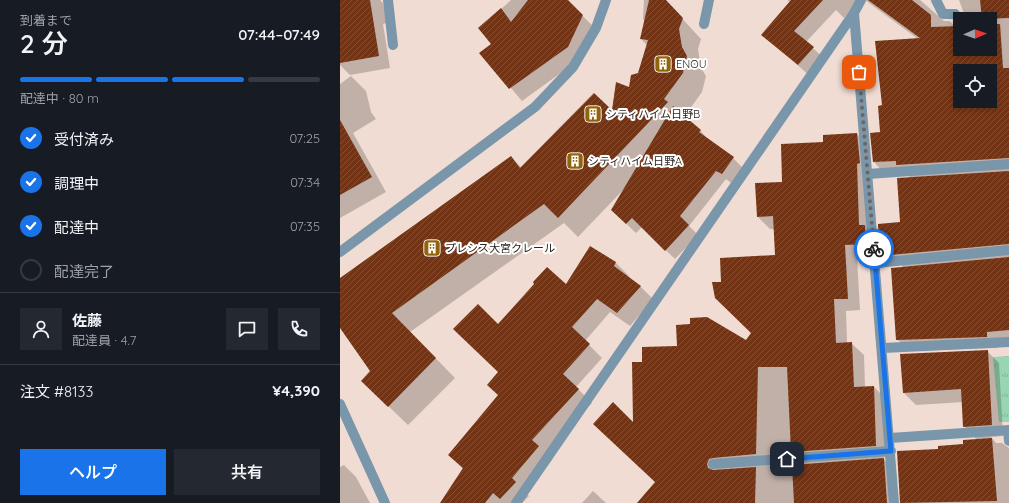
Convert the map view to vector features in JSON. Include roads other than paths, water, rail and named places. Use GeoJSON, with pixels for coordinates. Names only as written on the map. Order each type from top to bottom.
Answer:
{"type":"FeatureCollection","features":[{"type":"Feature","properties":{"kind":"street"},"geometry":{"type":"LineString","coordinates":[[388,0],[393,45]]}},
{"type":"Feature","properties":{"kind":"street"},"geometry":{"type":"LineString","coordinates":[[340,252],[535,108],[573,67],[596,28],[606,0]]}},
{"type":"Feature","properties":{"kind":"street"},"geometry":{"type":"LineString","coordinates":[[704,24],[709,0]]}},
{"type":"Feature","properties":{"kind":"street"},"geometry":{"type":"LineString","coordinates":[[516,503],[854,13],[861,0]]}},
{"type":"Feature","properties":{"kind":"street"},"geometry":{"type":"LineString","coordinates":[[936,0],[943,14],[953,14]]}},
{"type":"Feature","properties":{"kind":"street"},"geometry":{"type":"LineString","coordinates":[[854,13],[876,263],[894,503]]}},
{"type":"Feature","properties":{"kind":"street"},"geometry":{"type":"LineString","coordinates":[[868,174],[1009,164]]}},
{"type":"Feature","properties":{"kind":"street"},"geometry":{"type":"LineString","coordinates":[[876,263],[1009,250]]}},
{"type":"Feature","properties":{"kind":"street"},"geometry":{"type":"LineString","coordinates":[[882,348],[1009,342]]}},
{"type":"Feature","properties":{"kind":"street"},"geometry":{"type":"LineString","coordinates":[[340,404],[385,503]]}},
{"type":"Feature","properties":{"kind":"street"},"geometry":{"type":"LineString","coordinates":[[890,438],[1009,430],[1009,441]]}},
{"type":"Feature","properties":{"kind":"street"},"geometry":{"type":"LineString","coordinates":[[713,464],[891,451]]}},
{"type":"Feature","properties":{"kind":"place","name":"ENOU"},"geometry":{"type":"Point","coordinates":[663,64]}},
{"type":"Feature","properties":{"kind":"place","name":"シティハイム日野B"},"geometry":{"type":"Point","coordinates":[593,114]}},
{"type":"Feature","properties":{"kind":"place","name":"シティハイム日野A"},"geometry":{"type":"Point","coordinates":[575,161]}},
{"type":"Feature","properties":{"kind":"place","name":"プレシス大宮クレール"},"geometry":{"type":"Point","coordinates":[432,248]}}]}
